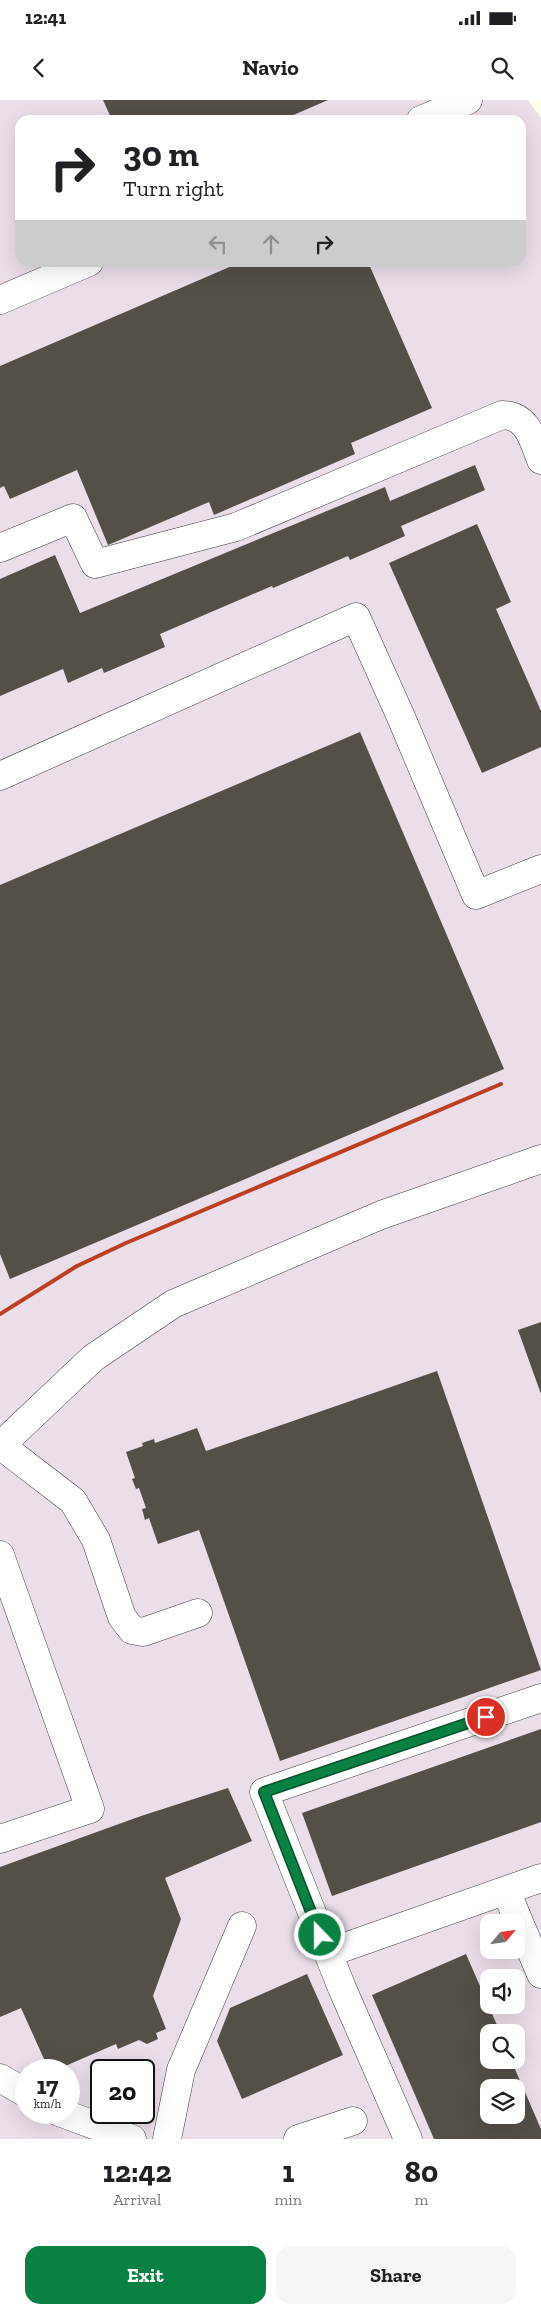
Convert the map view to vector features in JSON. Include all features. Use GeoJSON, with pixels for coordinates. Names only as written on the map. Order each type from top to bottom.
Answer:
{"type":"FeatureCollection","features":[{"type":"Feature","properties":{"kind":"street"},"geometry":{"type":"LineString","coordinates":[[433,115],[468,100]]}},
{"type":"Feature","properties":{"kind":"street"},"geometry":{"type":"LineString","coordinates":[[0,300],[76,267]]}},
{"type":"Feature","properties":{"kind":"street"},"geometry":{"type":"LineString","coordinates":[[0,548],[73,518],[95,564],[236,527],[502,415],[511,415],[528,428],[541,460]]}},
{"type":"Feature","properties":{"kind":"street"},"geometry":{"type":"LineString","coordinates":[[0,776],[356,617],[401,717],[476,895],[541,869]]}},
{"type":"Feature","properties":{"kind":"street"},"geometry":{"type":"LineString","coordinates":[[198,1613],[143,1632],[132,1630],[122,1617],[96,1540],[73,1501],[56,1486],[0,1446],[93,1358],[173,1304],[381,1215],[541,1159]]}},
{"type":"Feature","properties":{"kind":"street"},"geometry":{"type":"LineString","coordinates":[[0,1555],[90,1809],[0,1839]]}},
{"type":"Feature","properties":{"kind":"street"},"geometry":{"type":"LineString","coordinates":[[408,2139],[328,1953],[264,1792],[541,1698]]}},
{"type":"Feature","properties":{"kind":"street"},"geometry":{"type":"LineString","coordinates":[[328,1953],[541,1878]]}},
{"type":"Feature","properties":{"kind":"street"},"geometry":{"type":"LineString","coordinates":[[506,1891],[541,1974]]}},
{"type":"Feature","properties":{"kind":"street"},"geometry":{"type":"LineString","coordinates":[[167,2139],[181,2070],[242,1926]]}},
{"type":"Feature","properties":{"kind":"street"},"geometry":{"type":"LineString","coordinates":[[0,2078],[15,2087]]}},
{"type":"Feature","properties":{"kind":"street"},"geometry":{"type":"LineString","coordinates":[[80,2120],[132,2139]]}},
{"type":"Feature","properties":{"kind":"street"},"geometry":{"type":"LineString","coordinates":[[298,2139],[353,2121]]}},
{"type":"Feature","properties":{"kind":"shaded area"},"geometry":{"type":"Polygon","coordinates":[[[0,100],[528,100],[541,118],[541,2139],[0,2139],[0,100]]]}},
{"type":"Feature","properties":{"kind":"building"},"geometry":{"type":"Polygon","coordinates":[[[103,100],[328,100],[294,115],[110,115],[103,100]]]}},
{"type":"Feature","properties":{"kind":"building"},"geometry":{"type":"Polygon","coordinates":[[[229,267],[370,267],[432,408],[351,443],[355,454],[214,515],[209,502],[108,545],[77,470],[10,499],[4,486],[0,488],[0,366],[229,267]]]}},
{"type":"Feature","properties":{"kind":"building"},"geometry":{"type":"Polygon","coordinates":[[[475,465],[485,490],[401,526],[405,536],[350,560],[348,556],[273,588],[272,586],[160,634],[165,647],[104,673],[102,668],[68,683],[63,669],[0,696],[0,579],[55,555],[80,613],[385,487],[390,501],[475,465]]]}},
{"type":"Feature","properties":{"kind":"building"},"geometry":{"type":"Polygon","coordinates":[[[477,524],[511,602],[496,609],[541,711],[541,747],[482,773],[389,563],[477,524]]]}},
{"type":"Feature","properties":{"kind":"building"},"geometry":{"type":"Polygon","coordinates":[[[360,732],[504,1069],[10,1279],[0,1254],[0,885],[360,732]]]}},
{"type":"Feature","properties":{"kind":"building"},"geometry":{"type":"Polygon","coordinates":[[[541,1322],[541,1394],[518,1330],[541,1322]]]}},
{"type":"Feature","properties":{"kind":"building"},"geometry":{"type":"Polygon","coordinates":[[[437,1371],[541,1670],[280,1761],[199,1530],[158,1544],[149,1518],[145,1520],[142,1509],[146,1508],[139,1488],[136,1489],[132,1479],[135,1478],[126,1452],[143,1446],[142,1443],[154,1439],[155,1443],[197,1428],[206,1451],[437,1371]]]}},
{"type":"Feature","properties":{"kind":"building"},"geometry":{"type":"Polygon","coordinates":[[[541,1729],[541,1822],[332,1896],[302,1813],[541,1729]]]}},
{"type":"Feature","properties":{"kind":"building"},"geometry":{"type":"Polygon","coordinates":[[[228,1788],[252,1841],[165,1878],[181,1919],[153,1996],[166,2029],[156,2033],[158,2039],[147,2044],[139,2040],[118,2049],[116,2044],[80,2060],[44,2059],[21,2008],[0,2017],[0,1867],[141,1816],[228,1788]]]}},
{"type":"Feature","properties":{"kind":"building"},"geometry":{"type":"Polygon","coordinates":[[[466,1954],[480,1986],[480,2014],[492,2014],[497,2024],[480,2024],[480,2069],[515,2069],[519,2079],[480,2079],[480,2124],[525,2124],[525,2092],[541,2129],[541,2139],[434,2139],[372,1995],[466,1954]]]}},
{"type":"Feature","properties":{"kind":"building"},"geometry":{"type":"Polygon","coordinates":[[[307,1974],[343,2055],[242,2099],[217,2041],[230,2008],[307,1974]]]}},
{"type":"Feature","properties":{"kind":"railway"},"geometry":{"type":"LineString","coordinates":[[0,1314],[77,1266],[126,1243],[501,1084]]}},
{"type":"Feature","properties":{"kind":"route"},"geometry":{"type":"LineString","coordinates":[[320,1935],[264,1792],[486,1717]]}}]}
